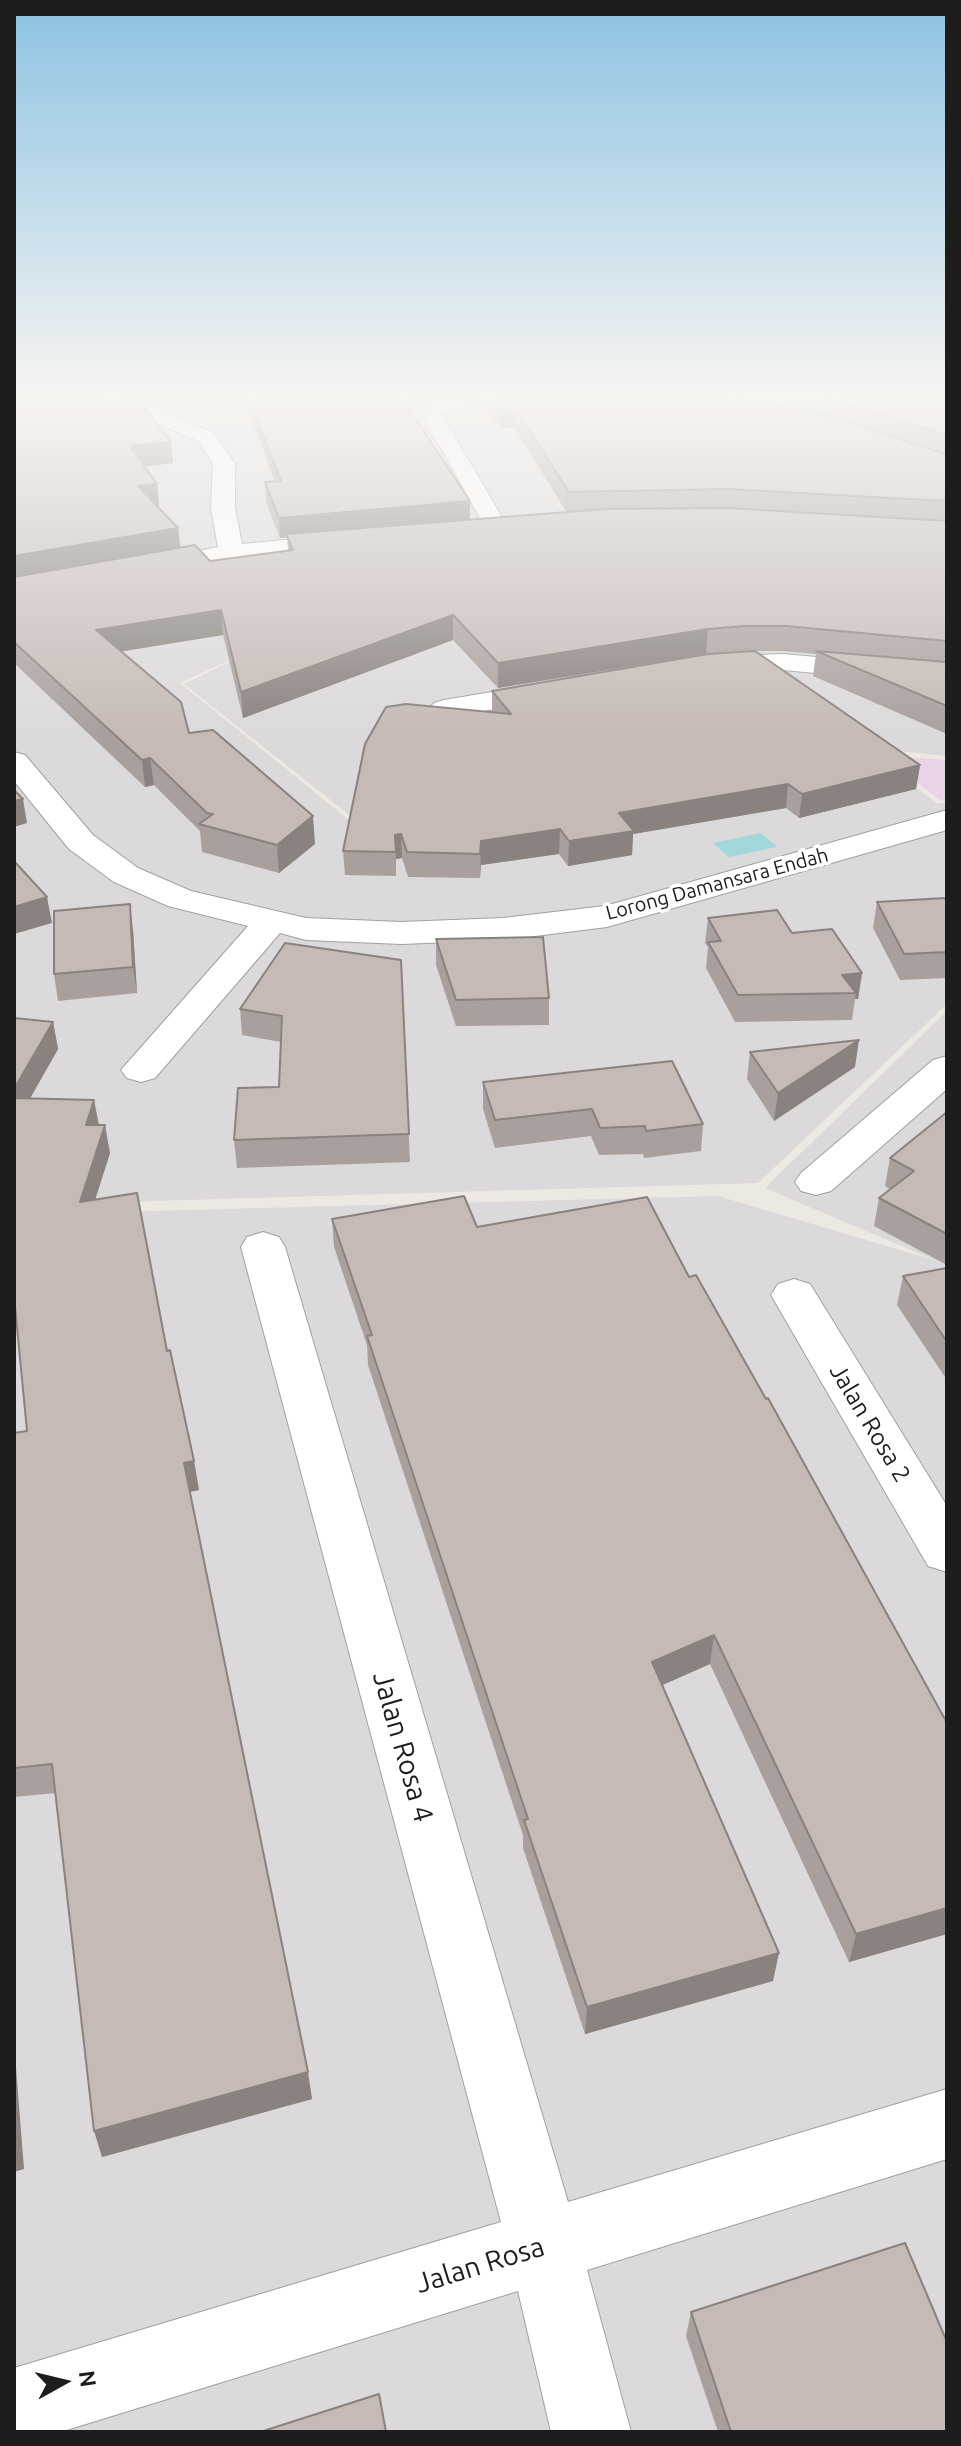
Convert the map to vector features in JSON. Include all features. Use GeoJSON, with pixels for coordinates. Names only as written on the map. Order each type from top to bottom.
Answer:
{"type":"FeatureCollection","features":[{"type":"Feature","properties":{"kind":"street"},"geometry":{"type":"LineString","coordinates":[[223,508],[231,552]]}},
{"type":"Feature","properties":{"kind":"street"},"geometry":{"type":"LineString","coordinates":[[476,508],[486,529],[527,527]]}},
{"type":"Feature","properties":{"kind":"street"},"geometry":{"type":"LineString","coordinates":[[129,571],[231,552],[375,539]]}},
{"type":"Feature","properties":{"kind":"street"},"geometry":{"type":"LineString","coordinates":[[691,667],[783,662],[947,677]]}},
{"type":"Feature","properties":{"kind":"street"},"geometry":{"type":"LineString","coordinates":[[444,709],[583,686]]}},
{"type":"Feature","properties":{"kind":"street","name":"Lorong Damansara Endah"},"geometry":{"type":"LineString","coordinates":[[14,761],[81,842],[126,875],[180,899],[270,923],[306,929],[401,933],[503,929],[607,916],[947,820]]}},
{"type":"Feature","properties":{"kind":"street"},"geometry":{"type":"LineString","coordinates":[[141,1070],[270,923]]}},
{"type":"Feature","properties":{"kind":"street"},"geometry":{"type":"LineString","coordinates":[[816,1182],[947,1068]]}},
{"type":"Feature","properties":{"kind":"street","name":"Jalan Rosa 4"},"geometry":{"type":"LineString","coordinates":[[263,1247],[544,2246],[591,2432]]}},
{"type":"Feature","properties":{"kind":"street","name":"Jalan Rosa 2"},"geometry":{"type":"LineString","coordinates":[[794,1295],[947,1551]]}},
{"type":"Feature","properties":{"kind":"street","name":"Jalan Rosa"},"geometry":{"type":"LineString","coordinates":[[14,2407],[947,2124]]}},
{"type":"Feature","properties":{"kind":"shaded area"},"geometry":{"type":"Polygon","coordinates":[[[14,508],[913,508],[947,603],[947,756],[811,742],[352,817],[184,684],[292,631],[180,683],[349,820],[872,754],[938,804],[947,802],[947,1004],[758,1183],[117,1202],[108,1212],[718,1196],[934,1260],[765,1188],[947,1011],[947,2432],[14,2432],[14,508]]]}},
{"type":"Feature","properties":{"kind":"shaded area"},"geometry":{"type":"Polygon","coordinates":[[[879,755],[947,760],[947,799],[942,801],[879,755]]]}},
{"type":"Feature","properties":{"kind":"water"},"geometry":{"type":"Polygon","coordinates":[[[761,833],[777,847],[729,857],[713,843],[761,833]]]}},
{"type":"Feature","properties":{"kind":"building"},"geometry":{"type":"Polygon","coordinates":[[[14,508],[159,508],[178,528],[14,556],[14,508]]]}},
{"type":"Feature","properties":{"kind":"building"},"geometry":{"type":"Polygon","coordinates":[[[275,508],[390,508],[279,518],[275,508]]]}},
{"type":"Feature","properties":{"kind":"building"},"geometry":{"type":"Polygon","coordinates":[[[729,508],[947,521],[947,641],[786,626],[745,626],[708,629],[498,663],[453,615],[241,692],[221,610],[96,630],[181,702],[189,733],[213,730],[313,816],[277,845],[199,824],[213,814],[207,813],[150,758],[142,760],[14,642],[14,577],[195,545],[210,561],[293,550],[286,534],[606,509],[729,508]]]}},
{"type":"Feature","properties":{"kind":"building"},"geometry":{"type":"Polygon","coordinates":[[[755,651],[920,765],[802,794],[788,784],[619,813],[634,831],[569,841],[560,829],[481,841],[480,854],[407,852],[401,834],[395,835],[396,852],[343,851],[365,744],[386,707],[406,704],[511,714],[492,691],[708,654],[755,651]]]}},
{"type":"Feature","properties":{"kind":"building"},"geometry":{"type":"Polygon","coordinates":[[[816,651],[947,662],[947,706],[816,651]]]}},
{"type":"Feature","properties":{"kind":"building"},"geometry":{"type":"Polygon","coordinates":[[[14,790],[23,799],[14,801],[14,790]]]}},
{"type":"Feature","properties":{"kind":"building"},"geometry":{"type":"Polygon","coordinates":[[[14,861],[47,897],[14,907],[14,861]]]}},
{"type":"Feature","properties":{"kind":"building"},"geometry":{"type":"Polygon","coordinates":[[[945,898],[947,952],[904,954],[877,902],[945,898]]]}},
{"type":"Feature","properties":{"kind":"building"},"geometry":{"type":"Polygon","coordinates":[[[130,904],[133,967],[54,974],[54,911],[130,904]]]}},
{"type":"Feature","properties":{"kind":"building"},"geometry":{"type":"Polygon","coordinates":[[[777,910],[792,933],[832,929],[862,973],[842,975],[856,993],[738,995],[708,942],[721,941],[708,918],[777,910]]]}},
{"type":"Feature","properties":{"kind":"building"},"geometry":{"type":"Polygon","coordinates":[[[543,937],[549,998],[456,1000],[436,939],[543,937]]]}},
{"type":"Feature","properties":{"kind":"building"},"geometry":{"type":"Polygon","coordinates":[[[285,943],[401,960],[409,1134],[234,1140],[238,1088],[279,1087],[282,1016],[240,1009],[285,943]]]}},
{"type":"Feature","properties":{"kind":"building"},"geometry":{"type":"Polygon","coordinates":[[[14,1018],[53,1022],[14,1089],[14,1018]]]}},
{"type":"Feature","properties":{"kind":"building"},"geometry":{"type":"Polygon","coordinates":[[[859,1040],[778,1093],[750,1052],[859,1040]]]}},
{"type":"Feature","properties":{"kind":"building"},"geometry":{"type":"Polygon","coordinates":[[[672,1061],[703,1124],[646,1131],[645,1126],[600,1128],[592,1109],[495,1120],[483,1082],[672,1061]]]}},
{"type":"Feature","properties":{"kind":"building"},"geometry":{"type":"Polygon","coordinates":[[[14,1098],[94,1100],[86,1125],[105,1125],[80,1202],[137,1193],[167,1351],[170,1350],[194,1461],[184,1463],[308,2072],[94,2131],[52,1764],[14,1768],[14,1433],[27,1431],[14,1296],[14,1098]]]}},
{"type":"Feature","properties":{"kind":"building"},"geometry":{"type":"Polygon","coordinates":[[[947,1112],[947,1234],[879,1198],[914,1171],[890,1158],[947,1112]]]}},
{"type":"Feature","properties":{"kind":"building"},"geometry":{"type":"Polygon","coordinates":[[[464,1196],[477,1227],[647,1197],[689,1277],[696,1275],[768,1398],[947,1723],[947,1908],[856,1934],[714,1635],[652,1662],[779,1953],[587,2007],[524,1820],[528,1819],[367,1336],[372,1335],[332,1219],[464,1196]]]}},
{"type":"Feature","properties":{"kind":"building"},"geometry":{"type":"Polygon","coordinates":[[[947,1268],[947,1342],[903,1276],[947,1268]]]}},
{"type":"Feature","properties":{"kind":"building"},"geometry":{"type":"Polygon","coordinates":[[[905,2243],[947,2342],[947,2432],[731,2432],[691,2312],[905,2243]]]}},
{"type":"Feature","properties":{"kind":"building"},"geometry":{"type":"Polygon","coordinates":[[[379,2394],[386,2432],[260,2432],[379,2394]]]}}]}
